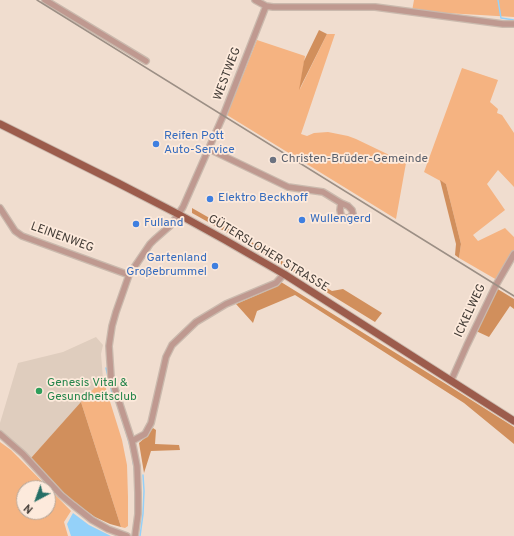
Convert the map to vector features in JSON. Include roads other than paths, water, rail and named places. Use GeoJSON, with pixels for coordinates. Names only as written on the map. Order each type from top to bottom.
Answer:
{"type":"FeatureCollection","features":[{"type":"Feature","properties":{"kind":"main road","name":"GÜTERSLOHER STRASSE"},"geometry":{"type":"LineString","coordinates":[[0,124],[118,183],[226,240],[284,274],[514,421]]}},
{"type":"Feature","properties":{"kind":"street"},"geometry":{"type":"LineString","coordinates":[[45,0],[146,61]]}},
{"type":"Feature","properties":{"kind":"street"},"geometry":{"type":"LineString","coordinates":[[255,0],[266,6],[273,7],[375,7],[503,24],[514,24]]}},
{"type":"Feature","properties":{"kind":"street","name":"WESTWEG"},"geometry":{"type":"LineString","coordinates":[[135,536],[138,514],[137,466],[132,441],[111,377],[109,348],[112,326],[129,275],[150,244],[170,225],[183,207],[223,116],[266,6]]}},
{"type":"Feature","properties":{"kind":"street"},"geometry":{"type":"LineString","coordinates":[[209,148],[288,187],[323,192],[342,203]]}},
{"type":"Feature","properties":{"kind":"street","name":"LEINENWEG"},"geometry":{"type":"LineString","coordinates":[[0,208],[15,231],[22,236],[129,275]]}},
{"type":"Feature","properties":{"kind":"street","name":"ICKELWEG"},"geometry":{"type":"LineString","coordinates":[[451,381],[496,285],[514,254]]}},
{"type":"Feature","properties":{"kind":"street"},"geometry":{"type":"LineString","coordinates":[[132,441],[145,434],[151,423],[166,357],[172,345],[196,322],[226,304],[276,282],[284,274]]}},
{"type":"Feature","properties":{"kind":"street"},"geometry":{"type":"LineString","coordinates":[[0,434],[23,454],[61,495],[73,505],[92,520],[108,529],[127,536]]}},
{"type":"Feature","properties":{"kind":"water"},"geometry":{"type":"Polygon","coordinates":[[[73,513],[89,525],[111,536],[71,536],[67,524],[73,513]]]}},
{"type":"Feature","properties":{"kind":"waterway"},"geometry":{"type":"LineString","coordinates":[[498,0],[501,18],[514,20]]}},
{"type":"Feature","properties":{"kind":"waterway"},"geometry":{"type":"LineString","coordinates":[[106,368],[112,393]]}},
{"type":"Feature","properties":{"kind":"waterway"},"geometry":{"type":"LineString","coordinates":[[116,401],[132,453]]}},
{"type":"Feature","properties":{"kind":"waterway"},"geometry":{"type":"LineString","coordinates":[[133,461],[135,473]]}},
{"type":"Feature","properties":{"kind":"waterway"},"geometry":{"type":"LineString","coordinates":[[140,536],[143,514],[143,475]]}},
{"type":"Feature","properties":{"kind":"railway"},"geometry":{"type":"LineString","coordinates":[[37,0],[514,296]]}},
{"type":"Feature","properties":{"kind":"place","name":"Reifen Pott Auto-Service"},"geometry":{"type":"Point","coordinates":[156,144]}},
{"type":"Feature","properties":{"kind":"place","name":"Christen-Brüder-Gemeinde"},"geometry":{"type":"Point","coordinates":[273,160]}},
{"type":"Feature","properties":{"kind":"place","name":"Elektro Beckhoff"},"geometry":{"type":"Point","coordinates":[210,199]}},
{"type":"Feature","properties":{"kind":"place","name":"Wullengerd"},"geometry":{"type":"Point","coordinates":[302,220]}},
{"type":"Feature","properties":{"kind":"place","name":"Fulland"},"geometry":{"type":"Point","coordinates":[136,224]}},
{"type":"Feature","properties":{"kind":"place","name":"Gartenland Großebrummel"},"geometry":{"type":"Point","coordinates":[215,266]}},
{"type":"Feature","properties":{"kind":"place","name":"Genesis Vital & Gesundheitsclub"},"geometry":{"type":"Point","coordinates":[39,391]}}]}
